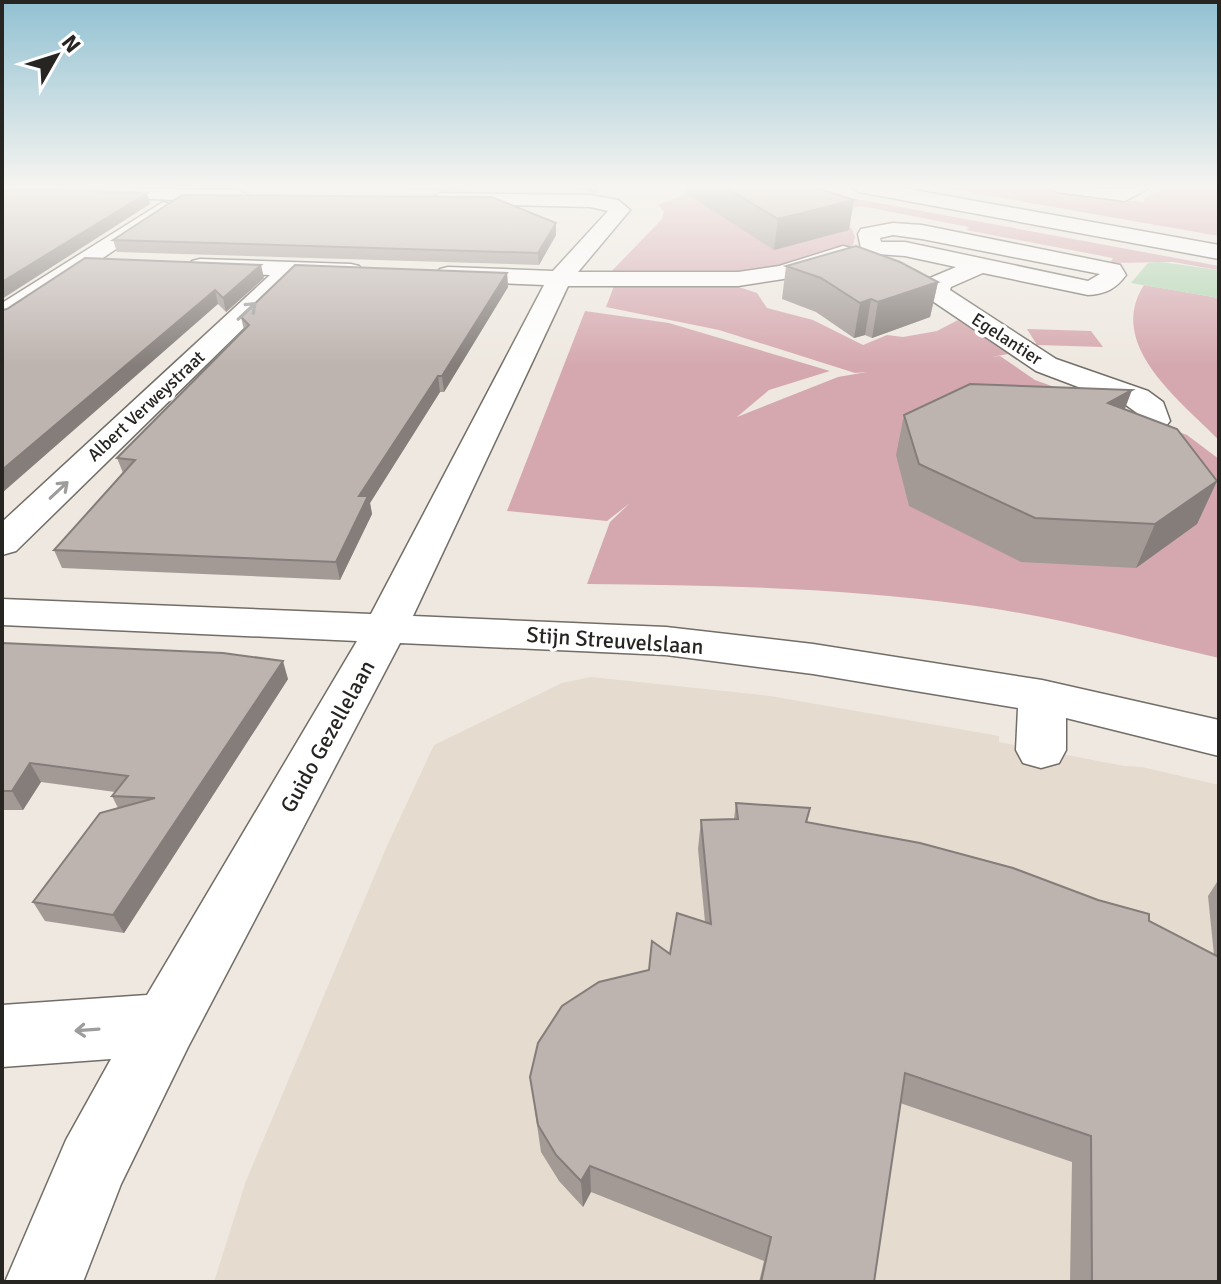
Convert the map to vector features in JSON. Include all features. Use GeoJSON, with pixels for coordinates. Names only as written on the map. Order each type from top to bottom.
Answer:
{"type":"FeatureCollection","features":[{"type":"Feature","properties":{"kind":"street"},"geometry":{"type":"LineString","coordinates":[[2,315],[108,246]]}},
{"type":"Feature","properties":{"kind":"street","name":"Guido Gezellelaan"},"geometry":{"type":"LineString","coordinates":[[44,1282],[92,1166],[165,1025],[366,668],[533,327],[561,277],[588,246]]}},
{"type":"Feature","properties":{"kind":"street"},"geometry":{"type":"LineString","coordinates":[[418,273],[738,279],[782,273],[854,246]]}},
{"type":"Feature","properties":{"kind":"street"},"geometry":{"type":"LineString","coordinates":[[895,246],[1088,288],[1099,287],[1114,275],[1112,270],[1099,266],[994,246]]}},
{"type":"Feature","properties":{"kind":"street"},"geometry":{"type":"LineString","coordinates":[[1186,246],[1219,252]]}},
{"type":"Feature","properties":{"kind":"street"},"geometry":{"type":"LineString","coordinates":[[86,261],[117,262]]}},
{"type":"Feature","properties":{"kind":"street"},"geometry":{"type":"LineString","coordinates":[[180,265],[371,272]]}},
{"type":"Feature","properties":{"kind":"street","name":"Egelantier"},"geometry":{"type":"LineString","coordinates":[[981,265],[939,283],[937,293],[1046,365],[1137,398],[1152,409],[1154,421],[1142,428]]}},
{"type":"Feature","properties":{"kind":"street","name":"Albert Verweystraat"},"geometry":{"type":"LineString","coordinates":[[2,543],[291,269]]}},
{"type":"Feature","properties":{"kind":"street","name":"Stijn Streuvelslaan"},"geometry":{"type":"LineString","coordinates":[[2,612],[666,641],[813,659],[1042,696],[1219,738]]}},
{"type":"Feature","properties":{"kind":"street"},"geometry":{"type":"LineString","coordinates":[[1041,750],[1042,696]]}},
{"type":"Feature","properties":{"kind":"street"},"geometry":{"type":"LineString","coordinates":[[2,1036],[165,1025]]}},
{"type":"Feature","properties":{"kind":"shaded area"},"geometry":{"type":"Polygon","coordinates":[[[636,246],[850,246],[777,271],[607,276],[636,246]]]}},
{"type":"Feature","properties":{"kind":"shaded area"},"geometry":{"type":"Polygon","coordinates":[[[1050,246],[1111,246],[1219,266],[1219,270],[1173,262],[1110,263],[1113,258],[1050,246]]]}},
{"type":"Feature","properties":{"kind":"shaded area"},"geometry":{"type":"Polygon","coordinates":[[[1148,263],[1219,270],[1219,298],[1131,283],[1148,263]]]}},
{"type":"Feature","properties":{"kind":"shaded area"},"geometry":{"type":"Polygon","coordinates":[[[730,284],[757,293],[767,308],[813,320],[863,345],[887,335],[903,337],[937,331],[958,320],[1008,354],[992,357],[1000,356],[1035,380],[1187,435],[1219,459],[1219,658],[1032,615],[921,599],[778,588],[587,584],[610,522],[630,503],[607,521],[507,511],[585,311],[669,323],[830,371],[769,390],[737,417],[838,377],[867,372],[855,373],[719,330],[606,307],[614,286],[730,284]]]}},
{"type":"Feature","properties":{"kind":"shaded area"},"geometry":{"type":"Polygon","coordinates":[[[1144,285],[1219,298],[1219,440],[1169,390],[1141,350],[1134,329],[1135,307],[1144,285]]]}},
{"type":"Feature","properties":{"kind":"shaded area"},"geometry":{"type":"Polygon","coordinates":[[[1027,329],[1091,331],[1103,347],[1037,345],[1027,329]]]}},
{"type":"Feature","properties":{"kind":"shaded area"},"geometry":{"type":"Polygon","coordinates":[[[591,677],[770,696],[999,736],[999,742],[1142,767],[1219,785],[1219,1282],[214,1282],[246,1181],[387,846],[434,745],[562,683],[591,677]]]}},
{"type":"Feature","properties":{"kind":"building"},"geometry":{"type":"Polygon","coordinates":[[[2,246],[61,246],[2,282],[2,246]]]}},
{"type":"Feature","properties":{"kind":"building"},"geometry":{"type":"Polygon","coordinates":[[[307,246],[542,246],[538,253],[307,246]]]}},
{"type":"Feature","properties":{"kind":"building"},"geometry":{"type":"Polygon","coordinates":[[[856,246],[900,262],[938,282],[878,302],[871,299],[860,303],[821,278],[786,266],[856,246]]]}},
{"type":"Feature","properties":{"kind":"building"},"geometry":{"type":"Polygon","coordinates":[[[85,258],[261,265],[223,298],[215,290],[2,470],[2,310],[85,258]]]}},
{"type":"Feature","properties":{"kind":"building"},"geometry":{"type":"Polygon","coordinates":[[[295,265],[507,273],[442,376],[438,376],[359,496],[368,496],[336,562],[54,550],[135,460],[117,458],[249,325],[241,317],[295,265]]]}},
{"type":"Feature","properties":{"kind":"building"},"geometry":{"type":"Polygon","coordinates":[[[970,384],[1132,390],[1108,403],[1177,429],[1217,481],[1155,524],[1035,518],[919,464],[904,415],[970,384]]]}},
{"type":"Feature","properties":{"kind":"building"},"geometry":{"type":"Polygon","coordinates":[[[2,643],[223,653],[283,661],[113,915],[33,902],[100,813],[155,798],[112,796],[128,776],[30,763],[12,791],[2,791],[2,643]]]}},
{"type":"Feature","properties":{"kind":"building"},"geometry":{"type":"Polygon","coordinates":[[[736,803],[810,808],[806,822],[920,843],[1013,868],[1098,900],[1149,914],[1149,921],[1219,957],[1219,1282],[1092,1282],[1091,1136],[905,1073],[874,1282],[761,1282],[771,1237],[590,1166],[581,1181],[556,1155],[538,1125],[530,1077],[538,1043],[562,1006],[599,982],[649,970],[652,941],[670,954],[677,913],[711,924],[701,820],[738,819],[736,803]]]}}]}
